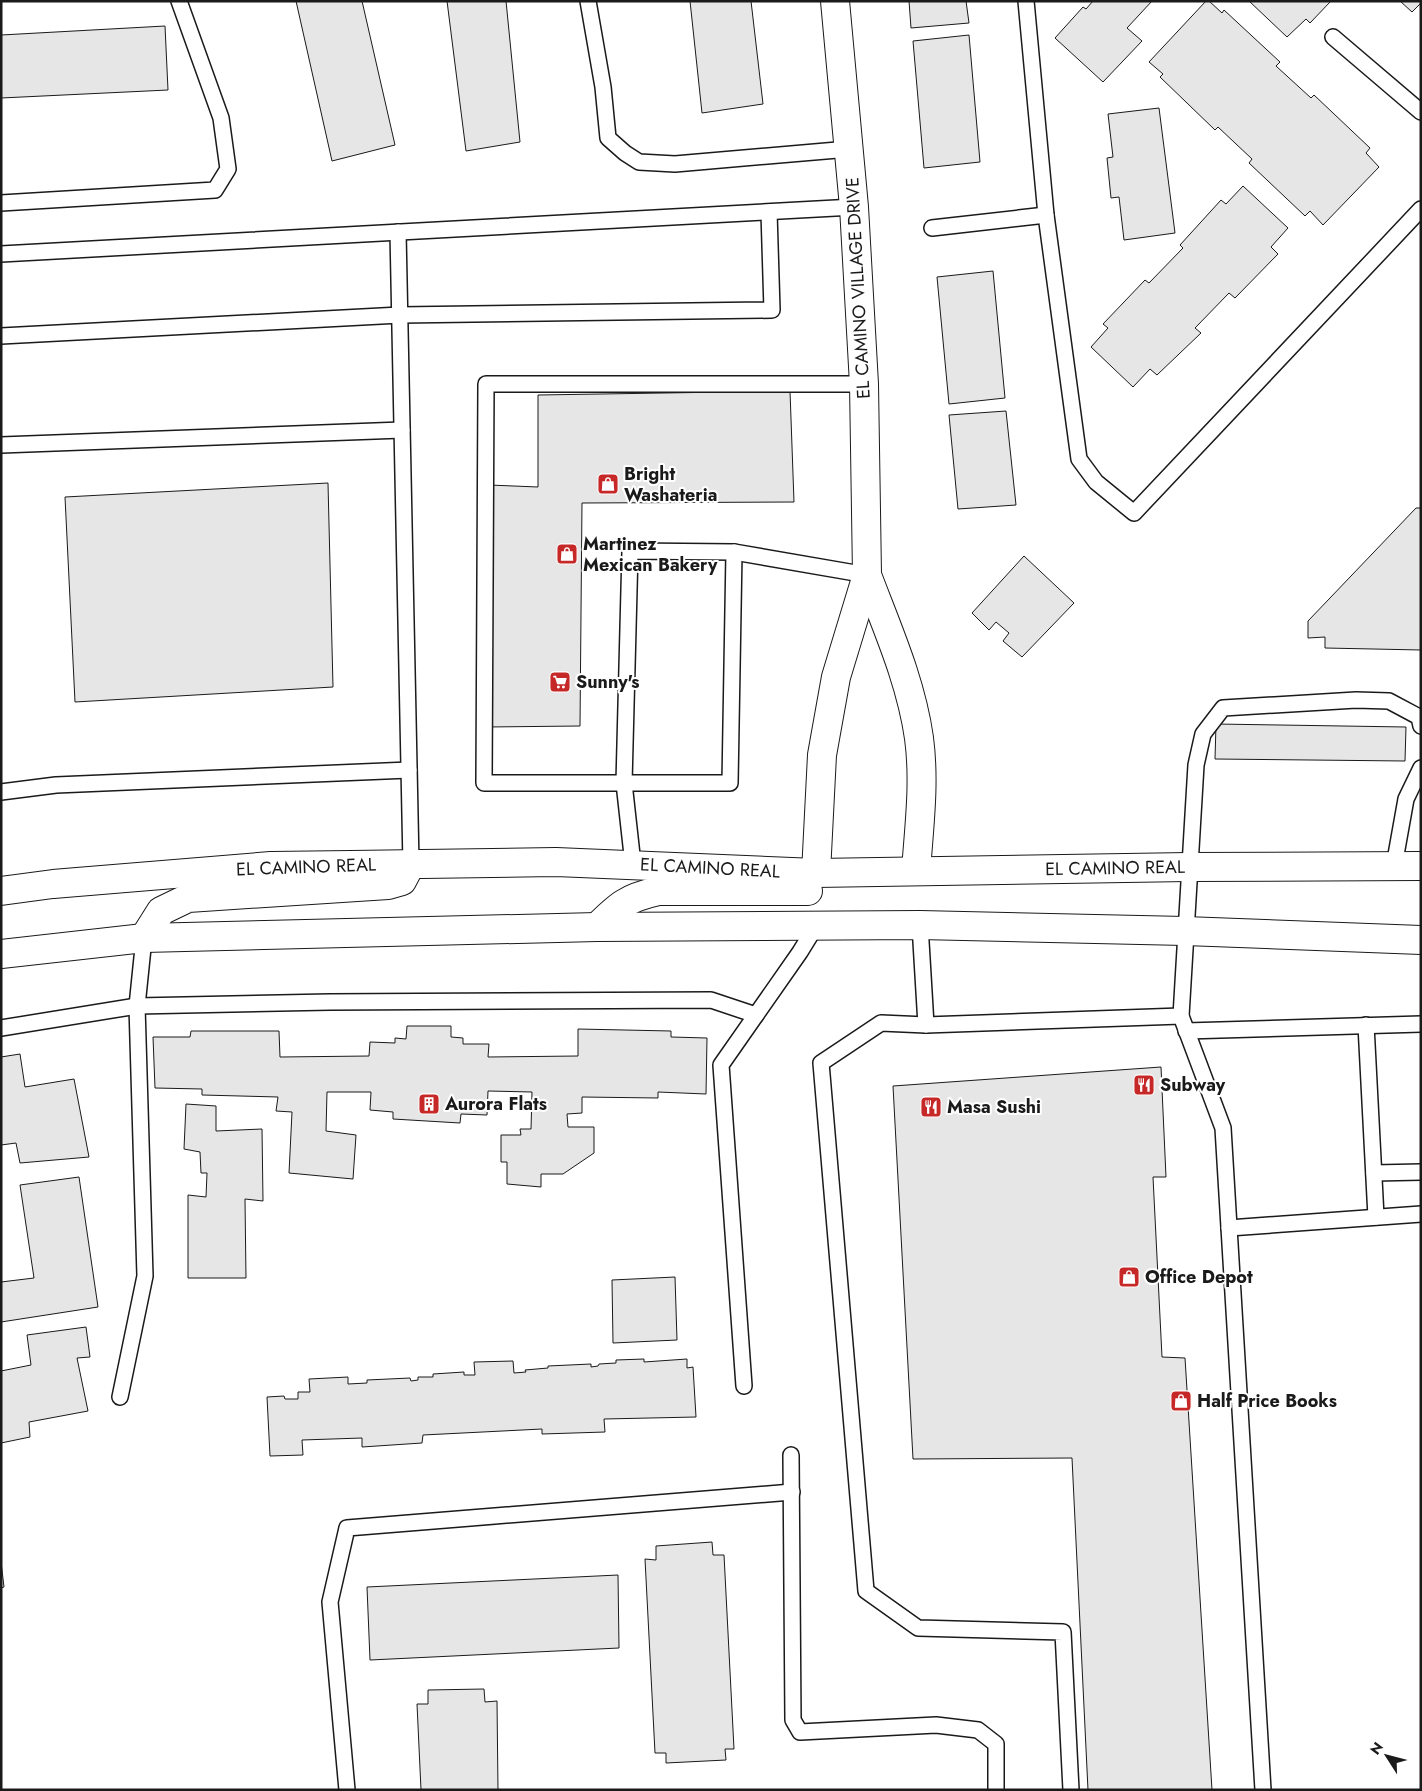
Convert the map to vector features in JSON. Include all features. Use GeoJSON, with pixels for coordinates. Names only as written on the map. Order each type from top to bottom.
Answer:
{"type":"FeatureCollection","features":[{"type":"Feature","properties":{"kind":"main road","name":"EL CAMINO VILLAGE DRIVE"},"geometry":{"type":"LineString","coordinates":[[816,873],[824,746],[836,677],[867,575],[864,384],[854,207],[835,1]]}},
{"type":"Feature","properties":{"kind":"main road","name":"EL CAMINO VILLAGE DRIVE"},"geometry":{"type":"LineString","coordinates":[[867,575],[907,681],[919,737],[922,789],[916,871]]}},
{"type":"Feature","properties":{"kind":"main road","name":"EL CAMINO REAL"},"geometry":{"type":"LineString","coordinates":[[1,891],[53,884],[270,866],[556,862],[816,873],[1188,867],[1408,866]]}},
{"type":"Feature","properties":{"kind":"main road"},"geometry":{"type":"LineString","coordinates":[[144,938],[161,911],[188,898],[388,885],[402,881],[411,864]]}},
{"type":"Feature","properties":{"kind":"main road"},"geometry":{"type":"LineString","coordinates":[[597,927],[616,908],[636,896],[658,892],[860,890],[893,884],[905,879],[916,871]]}},
{"type":"Feature","properties":{"kind":"main road"},"geometry":{"type":"LineString","coordinates":[[1,954],[144,938],[597,927],[920,925],[1421,940]]}},
{"type":"Feature","properties":{"kind":"lane"},"geometry":{"type":"LineString","coordinates":[[1,204],[215,190],[228,170],[221,118],[179,1]]}},
{"type":"Feature","properties":{"kind":"lane"},"geometry":{"type":"LineString","coordinates":[[588,1],[603,87],[608,138],[639,162],[675,164],[849,149]]}},
{"type":"Feature","properties":{"kind":"lane"},"geometry":{"type":"LineString","coordinates":[[1026,1],[1046,216],[1079,459],[1096,482],[1134,513],[1421,210]]}},
{"type":"Feature","properties":{"kind":"lane"},"geometry":{"type":"LineString","coordinates":[[1333,37],[1421,112]]}},
{"type":"Feature","properties":{"kind":"lane"},"geometry":{"type":"LineString","coordinates":[[1,254],[854,207]]}},
{"type":"Feature","properties":{"kind":"lane"},"geometry":{"type":"LineString","coordinates":[[1,336],[400,315],[772,310],[769,212]]}},
{"type":"Feature","properties":{"kind":"lane"},"geometry":{"type":"LineString","coordinates":[[932,228],[1046,216]]}},
{"type":"Feature","properties":{"kind":"lane"},"geometry":{"type":"LineString","coordinates":[[398,232],[411,864]]}},
{"type":"Feature","properties":{"kind":"lane"},"geometry":{"type":"LineString","coordinates":[[734,552],[730,783],[484,783],[486,384],[864,384]]}},
{"type":"Feature","properties":{"kind":"lane"},"geometry":{"type":"LineString","coordinates":[[1,446],[402,430]]}},
{"type":"Feature","properties":{"kind":"lane"},"geometry":{"type":"LineString","coordinates":[[633,864],[624,783],[630,551],[734,552],[867,575]]}},
{"type":"Feature","properties":{"kind":"lane"},"geometry":{"type":"LineString","coordinates":[[1262,1790],[1224,1128],[1180,1016],[1196,765],[1203,734],[1223,708],[1356,700],[1389,701],[1419,717],[1421,726]]}},
{"type":"Feature","properties":{"kind":"lane"},"geometry":{"type":"LineString","coordinates":[[1408,866],[1406,799],[1421,768]]}},
{"type":"Feature","properties":{"kind":"lane"},"geometry":{"type":"LineString","coordinates":[[1,792],[56,785],[409,770]]}},
{"type":"Feature","properties":{"kind":"lane"},"geometry":{"type":"LineString","coordinates":[[920,925],[926,1025]]}},
{"type":"Feature","properties":{"kind":"lane"},"geometry":{"type":"LineString","coordinates":[[744,1386],[722,1065],[816,926]]}},
{"type":"Feature","properties":{"kind":"lane"},"geometry":{"type":"LineString","coordinates":[[120,1397],[145,1276],[137,1006],[144,938]]}},
{"type":"Feature","properties":{"kind":"lane"},"geometry":{"type":"LineString","coordinates":[[1,1028],[137,1006],[330,1002],[711,1000],[756,1015]]}},
{"type":"Feature","properties":{"kind":"lane"},"geometry":{"type":"LineString","coordinates":[[1071,1790],[1063,1632],[918,1628],[866,1591],[821,1063],[881,1023],[926,1025],[1180,1016]]}},
{"type":"Feature","properties":{"kind":"lane"},"geometry":{"type":"LineString","coordinates":[[1186,1031],[1421,1024]]}},
{"type":"Feature","properties":{"kind":"lane"},"geometry":{"type":"LineString","coordinates":[[1366,1025],[1376,1217]]}},
{"type":"Feature","properties":{"kind":"lane"},"geometry":{"type":"LineString","coordinates":[[1374,1173],[1421,1172]]}},
{"type":"Feature","properties":{"kind":"lane"},"geometry":{"type":"LineString","coordinates":[[1229,1228],[1421,1214]]}},
{"type":"Feature","properties":{"kind":"lane"},"geometry":{"type":"LineString","coordinates":[[792,1455],[793,1720],[800,1732],[936,1724],[978,1730],[996,1744],[996,1790]]}},
{"type":"Feature","properties":{"kind":"lane"},"geometry":{"type":"LineString","coordinates":[[347,1790],[330,1602],[347,1528],[792,1492]]}},
{"type":"Feature","properties":{"kind":"building"},"geometry":{"type":"Polygon","coordinates":[[[296,1],[362,1],[395,145],[332,161],[296,1]]]}},
{"type":"Feature","properties":{"kind":"building"},"geometry":{"type":"Polygon","coordinates":[[[447,1],[506,1],[520,142],[466,151],[447,1]]]}},
{"type":"Feature","properties":{"kind":"building"},"geometry":{"type":"Polygon","coordinates":[[[690,1],[751,1],[763,104],[702,113],[690,1]]]}},
{"type":"Feature","properties":{"kind":"building"},"geometry":{"type":"Polygon","coordinates":[[[909,1],[966,1],[969,23],[911,28],[909,1]]]}},
{"type":"Feature","properties":{"kind":"building"},"geometry":{"type":"Polygon","coordinates":[[[1093,1],[1152,1],[1127,28],[1142,41],[1103,82],[1055,38],[1083,7],[1086,9],[1093,1]]]}},
{"type":"Feature","properties":{"kind":"building"},"geometry":{"type":"Polygon","coordinates":[[[1206,1],[1209,1],[1222,13],[1224,10],[1280,62],[1276,66],[1311,98],[1314,95],[1370,148],[1366,153],[1379,167],[1323,225],[1310,211],[1305,216],[1249,163],[1252,159],[1218,127],[1215,130],[1160,77],[1163,74],[1149,62],[1206,1]]]}},
{"type":"Feature","properties":{"kind":"building"},"geometry":{"type":"Polygon","coordinates":[[[1249,1],[1331,1],[1310,23],[1306,19],[1287,37],[1249,1]]]}},
{"type":"Feature","properties":{"kind":"building"},"geometry":{"type":"Polygon","coordinates":[[[1400,1],[1421,1],[1421,3],[1412,12],[1400,1]]]}},
{"type":"Feature","properties":{"kind":"building"},"geometry":{"type":"Polygon","coordinates":[[[165,26],[168,90],[1,98],[1,35],[165,26]]]}},
{"type":"Feature","properties":{"kind":"building"},"geometry":{"type":"Polygon","coordinates":[[[969,35],[980,162],[924,168],[913,41],[969,35]]]}},
{"type":"Feature","properties":{"kind":"building"},"geometry":{"type":"Polygon","coordinates":[[[1159,108],[1175,233],[1124,240],[1119,197],[1111,198],[1107,158],[1113,157],[1108,114],[1159,108]]]}},
{"type":"Feature","properties":{"kind":"building"},"geometry":{"type":"Polygon","coordinates":[[[1243,186],[1288,228],[1271,247],[1278,254],[1235,298],[1229,293],[1195,328],[1201,333],[1157,375],[1150,369],[1133,387],[1091,347],[1108,328],[1103,324],[1145,280],[1149,283],[1183,248],[1180,245],[1221,200],[1226,204],[1243,186]]]}},
{"type":"Feature","properties":{"kind":"building"},"geometry":{"type":"Polygon","coordinates":[[[993,271],[1005,398],[949,404],[937,277],[993,271]]]}},
{"type":"Feature","properties":{"kind":"building"},"geometry":{"type":"Polygon","coordinates":[[[790,391],[794,502],[582,503],[580,726],[487,727],[489,485],[538,487],[538,395],[790,391]]]}},
{"type":"Feature","properties":{"kind":"building"},"geometry":{"type":"Polygon","coordinates":[[[1006,411],[1016,505],[958,509],[949,415],[1006,411]]]}},
{"type":"Feature","properties":{"kind":"building"},"geometry":{"type":"Polygon","coordinates":[[[328,483],[333,687],[75,702],[65,497],[328,483]]]}},
{"type":"Feature","properties":{"kind":"building"},"geometry":{"type":"Polygon","coordinates":[[[1416,508],[1421,508],[1421,650],[1325,648],[1325,637],[1308,638],[1308,621],[1416,508]]]}},
{"type":"Feature","properties":{"kind":"building"},"geometry":{"type":"Polygon","coordinates":[[[1024,556],[1074,603],[1022,657],[1003,641],[1009,633],[996,622],[989,630],[972,613],[1024,556]]]}},
{"type":"Feature","properties":{"kind":"building"},"geometry":{"type":"Polygon","coordinates":[[[1216,724],[1406,727],[1405,761],[1215,759],[1216,724]]]}},
{"type":"Feature","properties":{"kind":"building","name":"Aurora Flats"},"geometry":{"type":"Polygon","coordinates":[[[407,1026],[451,1026],[451,1037],[463,1038],[463,1044],[489,1044],[488,1057],[578,1056],[578,1029],[671,1031],[671,1037],[707,1038],[706,1094],[658,1092],[658,1098],[582,1097],[582,1113],[567,1114],[568,1127],[594,1127],[594,1153],[563,1174],[541,1174],[541,1187],[507,1184],[507,1162],[501,1162],[501,1135],[521,1135],[520,1129],[531,1129],[532,1092],[488,1091],[487,1115],[461,1114],[460,1123],[393,1119],[393,1112],[370,1110],[371,1092],[327,1092],[326,1131],[356,1135],[353,1179],[289,1173],[292,1112],[276,1111],[278,1097],[202,1095],[202,1089],[155,1088],[153,1037],[190,1037],[191,1031],[279,1031],[280,1057],[369,1056],[370,1042],[395,1043],[395,1038],[406,1039],[407,1026]]]}},
{"type":"Feature","properties":{"kind":"building"},"geometry":{"type":"Polygon","coordinates":[[[20,1054],[25,1087],[74,1079],[89,1157],[20,1163],[16,1143],[1,1145],[1,1057],[20,1054]]]}},
{"type":"Feature","properties":{"kind":"building"},"geometry":{"type":"Polygon","coordinates":[[[1161,1067],[1166,1177],[1153,1177],[1162,1357],[1185,1358],[1212,1790],[1088,1790],[1072,1458],[913,1459],[893,1086],[1161,1067]]]}},
{"type":"Feature","properties":{"kind":"building"},"geometry":{"type":"Polygon","coordinates":[[[186,1104],[216,1106],[216,1131],[262,1129],[263,1201],[245,1199],[246,1278],[188,1278],[188,1195],[206,1197],[207,1173],[201,1173],[200,1152],[184,1149],[186,1104]]]}},
{"type":"Feature","properties":{"kind":"building"},"geometry":{"type":"Polygon","coordinates":[[[79,1177],[98,1307],[1,1322],[1,1282],[34,1278],[20,1185],[79,1177]]]}},
{"type":"Feature","properties":{"kind":"building"},"geometry":{"type":"Polygon","coordinates":[[[675,1277],[677,1340],[613,1343],[612,1280],[675,1277]]]}},
{"type":"Feature","properties":{"kind":"building"},"geometry":{"type":"Polygon","coordinates":[[[86,1327],[90,1357],[77,1358],[88,1411],[29,1422],[30,1437],[1,1443],[1,1371],[31,1365],[27,1335],[86,1327]]]}},
{"type":"Feature","properties":{"kind":"building"},"geometry":{"type":"Polygon","coordinates":[[[644,1359],[644,1362],[687,1359],[687,1368],[693,1367],[696,1417],[604,1419],[605,1432],[542,1434],[542,1429],[423,1435],[422,1443],[362,1447],[362,1438],[302,1440],[303,1455],[270,1456],[267,1397],[284,1396],[285,1399],[298,1399],[298,1392],[310,1392],[309,1379],[348,1377],[348,1384],[367,1383],[367,1380],[410,1378],[411,1381],[418,1380],[418,1377],[433,1377],[433,1374],[464,1372],[464,1375],[475,1375],[474,1362],[513,1361],[514,1373],[548,1368],[548,1366],[591,1364],[591,1367],[598,1366],[599,1364],[616,1363],[616,1360],[644,1359]]]}},
{"type":"Feature","properties":{"kind":"building"},"geometry":{"type":"Polygon","coordinates":[[[712,1542],[713,1555],[724,1555],[734,1749],[725,1749],[726,1760],[666,1763],[666,1753],[655,1753],[645,1559],[656,1560],[656,1546],[712,1542]]]}},
{"type":"Feature","properties":{"kind":"building"},"geometry":{"type":"Polygon","coordinates":[[[1,1562],[4,1587],[1,1588],[1,1562]]]}},
{"type":"Feature","properties":{"kind":"building"},"geometry":{"type":"Polygon","coordinates":[[[618,1575],[619,1648],[370,1660],[367,1587],[618,1575]]]}},
{"type":"Feature","properties":{"kind":"building"},"geometry":{"type":"Polygon","coordinates":[[[484,1689],[485,1702],[497,1701],[498,1790],[421,1790],[417,1704],[428,1704],[428,1690],[484,1689]]]}},
{"type":"Feature","properties":{"kind":"place","name":"Bright Washateria"},"geometry":{"type":"Point","coordinates":[608,484]}},
{"type":"Feature","properties":{"kind":"place","name":"Martinez Mexican Bakery"},"geometry":{"type":"Point","coordinates":[567,554]}},
{"type":"Feature","properties":{"kind":"place","name":"Sunny's"},"geometry":{"type":"Point","coordinates":[560,682]}},
{"type":"Feature","properties":{"kind":"place","name":"Subway"},"geometry":{"type":"Point","coordinates":[1144,1085]}},
{"type":"Feature","properties":{"kind":"place","name":"Aurora Flats"},"geometry":{"type":"Point","coordinates":[429,1104]}},
{"type":"Feature","properties":{"kind":"place","name":"Masa Sushi"},"geometry":{"type":"Point","coordinates":[931,1107]}},
{"type":"Feature","properties":{"kind":"place","name":"Office Depot"},"geometry":{"type":"Point","coordinates":[1129,1277]}},
{"type":"Feature","properties":{"kind":"place","name":"Half Price Books"},"geometry":{"type":"Point","coordinates":[1181,1401]}}]}
